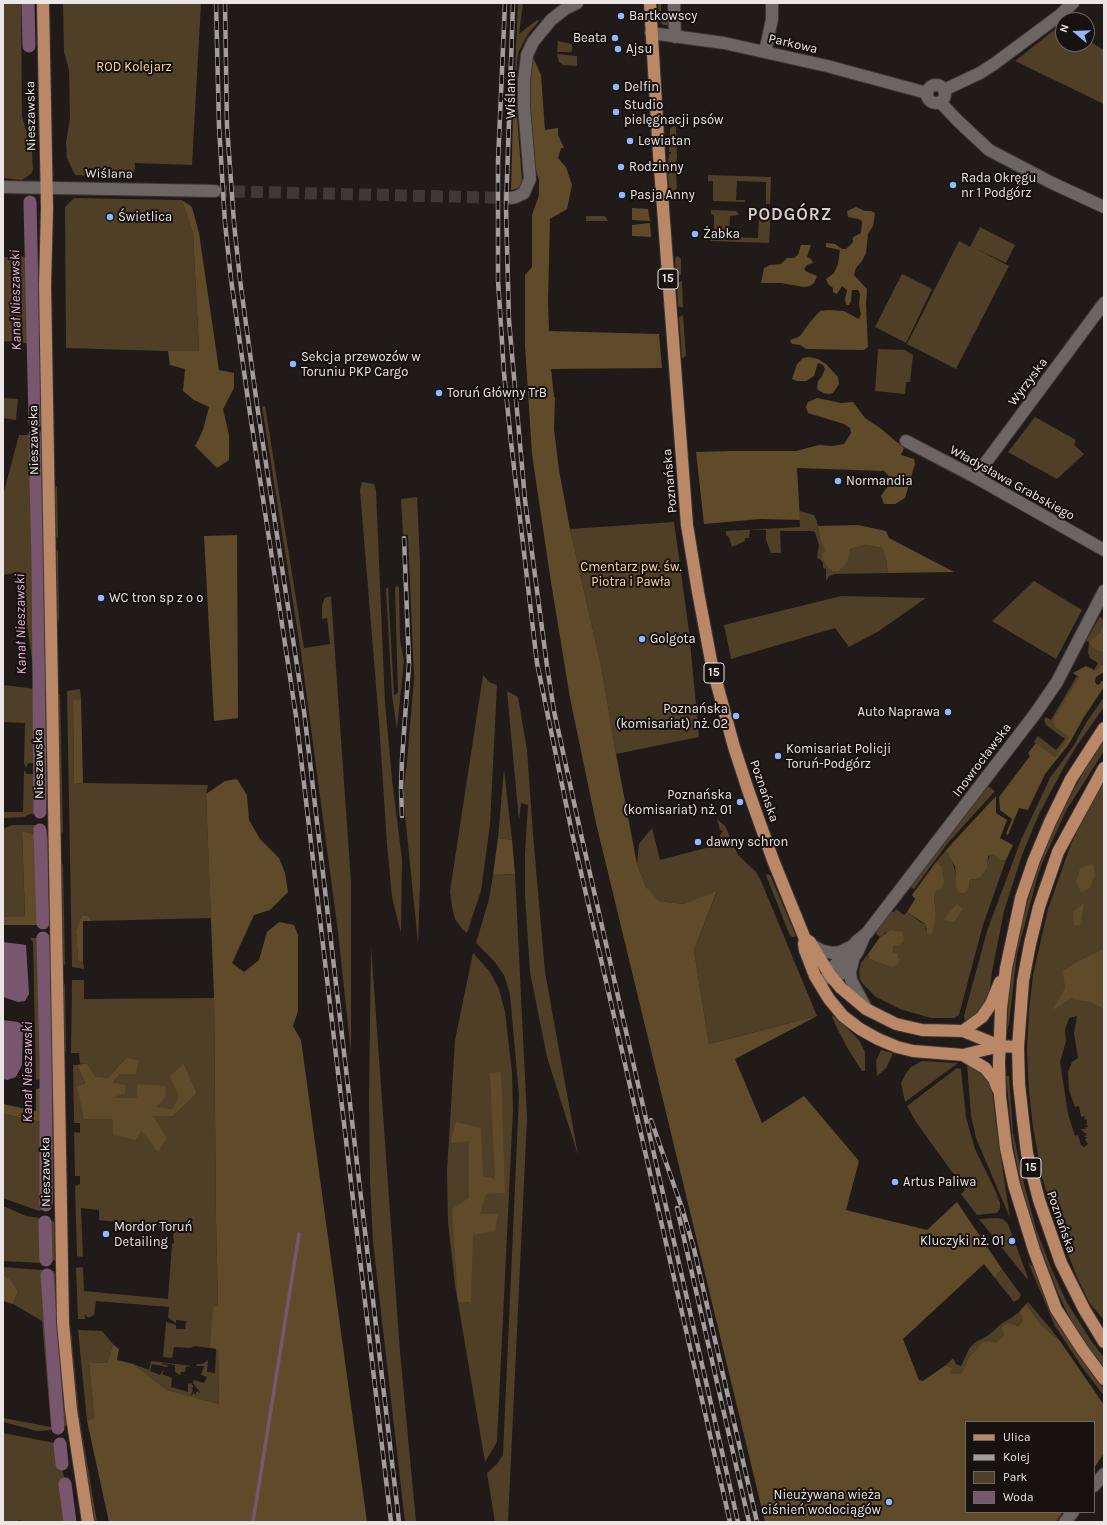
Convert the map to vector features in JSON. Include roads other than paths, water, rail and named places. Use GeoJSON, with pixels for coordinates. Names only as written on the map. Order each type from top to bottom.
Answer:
{"type":"FeatureCollection","features":[{"type":"Feature","properties":{"kind":"main road","name":"Nieszawska"},"geometry":{"type":"LineString","coordinates":[[43,3],[46,187],[45,285],[63,1322],[70,1410],[88,1522]]}},
{"type":"Feature","properties":{"kind":"main road","name":"Poznańska"},"geometry":{"type":"LineString","coordinates":[[650,3],[679,426],[688,525],[698,592],[712,666],[734,747],[748,790],[774,860],[808,942],[830,975],[848,995],[866,1009],[890,1021],[909,1028],[922,1030],[963,1031],[1000,1046]]}},
{"type":"Feature","properties":{"kind":"main road"},"geometry":{"type":"LineString","coordinates":[[1000,1046],[1001,1008],[1007,962],[1021,898],[1034,860],[1050,822],[1071,779],[1104,728]]}},
{"type":"Feature","properties":{"kind":"main road"},"geometry":{"type":"LineString","coordinates":[[1018,1047],[1023,981],[1039,907],[1058,852],[1104,768]]}},
{"type":"Feature","properties":{"kind":"main road","name":"Poznańska"},"geometry":{"type":"LineString","coordinates":[[808,942],[804,944],[805,950],[819,983],[829,1000],[843,1016],[860,1029],[878,1039],[897,1047],[913,1051],[962,1055],[1000,1046],[1018,1047],[1019,1084],[1027,1152],[1039,1200],[1049,1234],[1060,1263],[1084,1309],[1104,1342]]}},
{"type":"Feature","properties":{"kind":"main road"},"geometry":{"type":"LineString","coordinates":[[963,1031],[982,1017],[991,1004],[1007,962]]}},
{"type":"Feature","properties":{"kind":"main road","name":"Poznańska"},"geometry":{"type":"LineString","coordinates":[[1000,1046],[1000,1096],[1006,1148],[1025,1226],[1041,1272],[1056,1308],[1082,1349],[1104,1379]]}},
{"type":"Feature","properties":{"kind":"main road","name":"Poznańska"},"geometry":{"type":"LineString","coordinates":[[962,1055],[985,1068],[994,1079],[1000,1096]]}},
{"type":"Feature","properties":{"kind":"street","name":"Wiślana"},"geometry":{"type":"LineString","coordinates":[[511,198],[524,193],[530,179],[524,107],[524,80],[527,56],[533,42],[548,23],[565,9],[577,3]]}},
{"type":"Feature","properties":{"kind":"street"},"geometry":{"type":"LineString","coordinates":[[674,3],[675,37]]}},
{"type":"Feature","properties":{"kind":"street"},"geometry":{"type":"LineString","coordinates":[[765,52],[772,19],[772,3]]}},
{"type":"Feature","properties":{"kind":"street"},"geometry":{"type":"LineString","coordinates":[[944,90],[980,73],[994,64],[1060,15],[1073,3]]}},
{"type":"Feature","properties":{"kind":"street","name":"Parkowa"},"geometry":{"type":"LineString","coordinates":[[651,33],[724,43],[927,93]]}},
{"type":"Feature","properties":{"kind":"street"},"geometry":{"type":"LineString","coordinates":[[939,85],[944,90],[945,97],[940,102],[932,102],[928,99],[927,93],[929,88],[939,85]]}},
{"type":"Feature","properties":{"kind":"street"},"geometry":{"type":"LineString","coordinates":[[940,102],[989,150],[1052,183],[1104,207]]}},
{"type":"Feature","properties":{"kind":"street","name":"Wiślana"},"geometry":{"type":"LineString","coordinates":[[3,186],[215,191]]}},
{"type":"Feature","properties":{"kind":"street","name":"Wyrzyska"},"geometry":{"type":"LineString","coordinates":[[975,477],[1104,303]]}},
{"type":"Feature","properties":{"kind":"street","name":"Władysława Grabskiego"},"geometry":{"type":"LineString","coordinates":[[906,441],[975,477],[1104,550]]}},
{"type":"Feature","properties":{"kind":"street","name":"Inowrocławska"},"geometry":{"type":"LineString","coordinates":[[865,935],[1043,703],[1062,672],[1104,591]]}},
{"type":"Feature","properties":{"kind":"street"},"geometry":{"type":"LineString","coordinates":[[819,983],[830,975],[833,967],[852,946],[865,935]]}},
{"type":"Feature","properties":{"kind":"street"},"geometry":{"type":"LineString","coordinates":[[830,975],[839,975],[845,970],[860,947],[865,935]]}},
{"type":"Feature","properties":{"kind":"street"},"geometry":{"type":"LineString","coordinates":[[808,942],[823,951],[833,953],[840,952],[852,946]]}},
{"type":"Feature","properties":{"kind":"street"},"geometry":{"type":"LineString","coordinates":[[853,959],[850,972],[851,980],[866,1009]]}},
{"type":"Feature","properties":{"kind":"street"},"geometry":{"type":"LineString","coordinates":[[1095,1485],[1104,1474]]}},
{"type":"Feature","properties":{"kind":"street"},"geometry":{"type":"LineString","coordinates":[[1065,1522],[1072,1513]]}},
{"type":"Feature","properties":{"kind":"water"},"geometry":{"type":"Polygon","coordinates":[[[3,942],[26,945],[29,994],[25,1001],[18,1002],[3,997],[3,942]]]}},
{"type":"Feature","properties":{"kind":"water"},"geometry":{"type":"Polygon","coordinates":[[[3,1020],[18,1022],[23,1025],[22,1065],[16,1077],[7,1080],[3,1079],[3,1020]]]}},
{"type":"Feature","properties":{"kind":"waterway","name":"Kanał Nieszawski"},"geometry":{"type":"LineString","coordinates":[[28,3],[29,46]]}},
{"type":"Feature","properties":{"kind":"waterway","name":"Kanał Nieszawski"},"geometry":{"type":"LineString","coordinates":[[30,202],[35,422]]}},
{"type":"Feature","properties":{"kind":"waterway","name":"Kanał Nieszawski"},"geometry":{"type":"LineString","coordinates":[[35,435],[38,560],[40,812]]}},
{"type":"Feature","properties":{"kind":"waterway","name":"Kanał Nieszawski"},"geometry":{"type":"LineString","coordinates":[[40,830],[43,923]]}},
{"type":"Feature","properties":{"kind":"waterway","name":"Kanał Nieszawski"},"geometry":{"type":"LineString","coordinates":[[43,938],[46,1059],[46,1205]]}},
{"type":"Feature","properties":{"kind":"waterway","name":"Kanał Nieszawski"},"geometry":{"type":"LineString","coordinates":[[45,1222],[46,1260]]}},
{"type":"Feature","properties":{"kind":"waterway"},"geometry":{"type":"LineString","coordinates":[[253,1522],[299,1234]]}},
{"type":"Feature","properties":{"kind":"waterway","name":"Kanał Nieszawski"},"geometry":{"type":"LineString","coordinates":[[47,1275],[58,1428]]}},
{"type":"Feature","properties":{"kind":"waterway","name":"Kanał Nieszawski"},"geometry":{"type":"LineString","coordinates":[[60,1444],[62,1464]]}},
{"type":"Feature","properties":{"kind":"waterway","name":"Kanał Nieszawski"},"geometry":{"type":"LineString","coordinates":[[65,1484],[70,1522]]}},
{"type":"Feature","properties":{"kind":"tunnel"},"geometry":{"type":"LineString","coordinates":[[215,191],[511,198]]}},
{"type":"Feature","properties":{"kind":"railway"},"geometry":{"type":"LineString","coordinates":[[216,3],[219,126],[225,223],[231,279],[296,716],[391,1522]]}},
{"type":"Feature","properties":{"kind":"railway"},"geometry":{"type":"LineString","coordinates":[[225,3],[227,126],[240,280],[257,405],[304,711],[399,1522]]}},
{"type":"Feature","properties":{"kind":"railway"},"geometry":{"type":"LineString","coordinates":[[505,3],[498,162],[498,280],[504,373],[511,442],[537,663],[572,833],[730,1522]]}},
{"type":"Feature","properties":{"kind":"railway"},"geometry":{"type":"LineString","coordinates":[[513,3],[506,208],[509,321],[525,500],[547,666],[554,711],[580,830],[738,1522]]}},
{"type":"Feature","properties":{"kind":"railway"},"geometry":{"type":"LineString","coordinates":[[402,816],[402,759],[409,664],[404,538]]}},
{"type":"Feature","properties":{"kind":"railway"},"geometry":{"type":"LineString","coordinates":[[651,1120],[682,1208],[694,1249],[757,1522]]}},
{"type":"Feature","properties":{"kind":"railway"},"geometry":{"type":"LineString","coordinates":[[677,1208],[749,1522]]}},
{"type":"Feature","properties":{"kind":"place","name":"Bartkowscy"},"geometry":{"type":"Point","coordinates":[621,16]}},
{"type":"Feature","properties":{"kind":"place","name":"Beata"},"geometry":{"type":"Point","coordinates":[615,38]}},
{"type":"Feature","properties":{"kind":"place","name":"Ajsu"},"geometry":{"type":"Point","coordinates":[618,49]}},
{"type":"Feature","properties":{"kind":"place","name":"Delfin"},"geometry":{"type":"Point","coordinates":[616,87]}},
{"type":"Feature","properties":{"kind":"place","name":"Studio pielęgnacji psów"},"geometry":{"type":"Point","coordinates":[616,112]}},
{"type":"Feature","properties":{"kind":"place","name":"Lewiatan"},"geometry":{"type":"Point","coordinates":[630,141]}},
{"type":"Feature","properties":{"kind":"place","name":"Rodzinny"},"geometry":{"type":"Point","coordinates":[621,167]}},
{"type":"Feature","properties":{"kind":"place","name":"Rada Okręgu nr 1 Podgórz"},"geometry":{"type":"Point","coordinates":[953,185]}},
{"type":"Feature","properties":{"kind":"place","name":"Pasja Anny"},"geometry":{"type":"Point","coordinates":[622,195]}},
{"type":"Feature","properties":{"kind":"place","name":"Świetlica"},"geometry":{"type":"Point","coordinates":[110,217]}},
{"type":"Feature","properties":{"kind":"place","name":"Żabka"},"geometry":{"type":"Point","coordinates":[695,234]}},
{"type":"Feature","properties":{"kind":"place","name":"Sekcja przewozów w Toruniu PKP Cargo"},"geometry":{"type":"Point","coordinates":[293,364]}},
{"type":"Feature","properties":{"kind":"place","name":"Toruń Główny TrB"},"geometry":{"type":"Point","coordinates":[439,393]}},
{"type":"Feature","properties":{"kind":"place","name":"Normandia"},"geometry":{"type":"Point","coordinates":[838,481]}},
{"type":"Feature","properties":{"kind":"place","name":"WC tron sp z o o"},"geometry":{"type":"Point","coordinates":[101,598]}},
{"type":"Feature","properties":{"kind":"place","name":"Golgota"},"geometry":{"type":"Point","coordinates":[642,639]}},
{"type":"Feature","properties":{"kind":"place","name":"Auto Naprawa"},"geometry":{"type":"Point","coordinates":[948,712]}},
{"type":"Feature","properties":{"kind":"place","name":"Poznańska (komisariat) nż. 02"},"geometry":{"type":"Point","coordinates":[736,716]}},
{"type":"Feature","properties":{"kind":"place","name":"Komisariat Policji Toruń-Podgórz"},"geometry":{"type":"Point","coordinates":[778,756]}},
{"type":"Feature","properties":{"kind":"place","name":"Poznańska (komisariat) nż. 01"},"geometry":{"type":"Point","coordinates":[740,802]}},
{"type":"Feature","properties":{"kind":"place","name":"dawny schron"},"geometry":{"type":"Point","coordinates":[698,842]}},
{"type":"Feature","properties":{"kind":"place","name":"Artus Paliwa"},"geometry":{"type":"Point","coordinates":[895,1182]}},
{"type":"Feature","properties":{"kind":"place","name":"Mordor Toruń Detailing"},"geometry":{"type":"Point","coordinates":[106,1234]}},
{"type":"Feature","properties":{"kind":"place","name":"Kluczyki nż. 01"},"geometry":{"type":"Point","coordinates":[1012,1241]}},
{"type":"Feature","properties":{"kind":"place","name":"Nieużywana wieża ciśnień wodociągów"},"geometry":{"type":"Point","coordinates":[889,1502]}},
{"type":"Feature","properties":{"kind":"district","name":"PODGÓRZ"},"geometry":{"type":"Point","coordinates":[790,215]}},
{"type":"Feature","properties":{"kind":"park label","name":"ROD Kolejarz"},"geometry":{"type":"Point","coordinates":[134,67]}},
{"type":"Feature","properties":{"kind":"park label","name":"Cmentarz pw. św. Piotra i Pawła"},"geometry":{"type":"Point","coordinates":[631,574]}}]}
